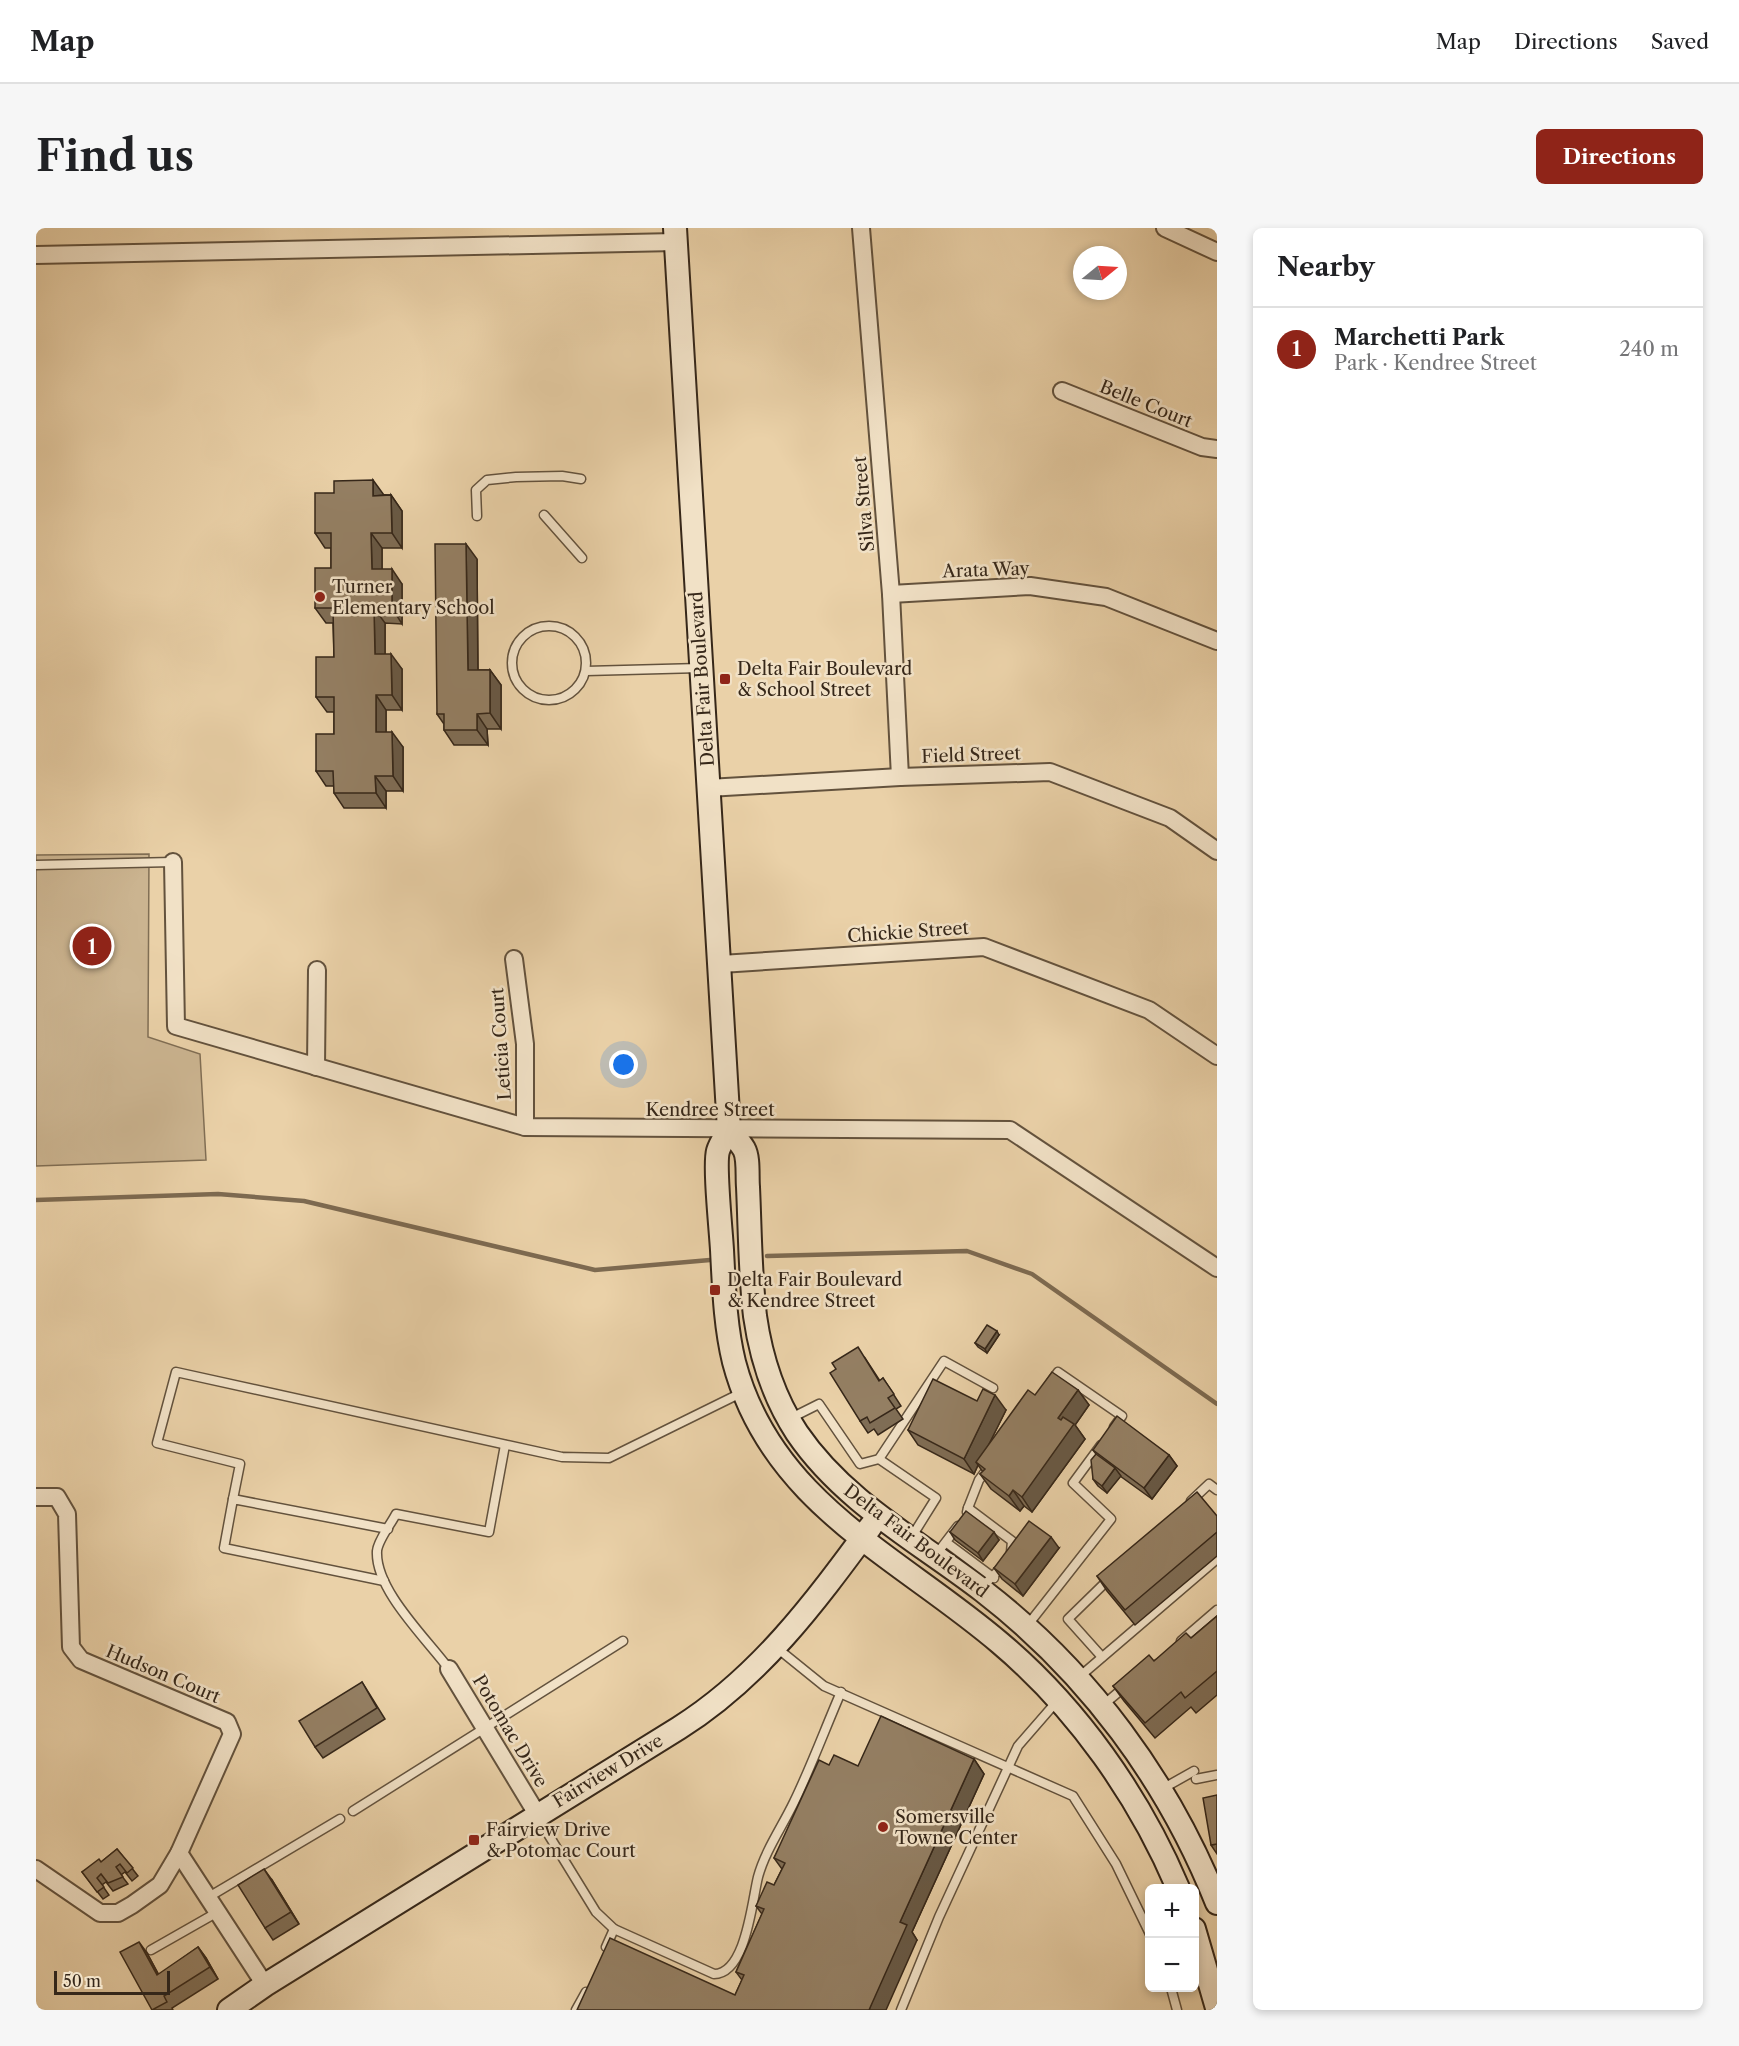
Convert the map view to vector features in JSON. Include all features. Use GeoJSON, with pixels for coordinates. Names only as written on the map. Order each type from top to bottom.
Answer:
{"type":"FeatureCollection","features":[{"type":"Feature","properties":{"kind":"main road","name":"Delta Fair Boulevard"},"geometry":{"type":"LineString","coordinates":[[675,235],[700,668],[721,964],[729,1130],[717,1152],[724,1289],[729,1340],[743,1392],[762,1431],[792,1476],[820,1505],[984,1629],[1018,1658],[1058,1700],[1083,1729],[1126,1790],[1177,1884]]}},
{"type":"Feature","properties":{"kind":"main road","name":"Delta Fair Boulevard"},"geometry":{"type":"LineString","coordinates":[[729,1130],[745,1150],[753,1296],[761,1347],[769,1378],[788,1419],[825,1470],[878,1516],[910,1539],[941,1550],[987,1583],[1026,1627],[1078,1678],[1161,1789],[1189,1841],[1217,1903]]}},
{"type":"Feature","properties":{"kind":"main road","name":"Fairview Drive"},"geometry":{"type":"LineString","coordinates":[[229,2010],[537,1814],[704,1712],[740,1683],[777,1648],[878,1516]]}},
{"type":"Feature","properties":{"kind":"main road"},"geometry":{"type":"LineString","coordinates":[[1197,1938],[1217,2008]]}},
{"type":"Feature","properties":{"kind":"street","name":"Silva Street"},"geometry":{"type":"LineString","coordinates":[[861,228],[891,594],[900,777]]}},
{"type":"Feature","properties":{"kind":"street"},"geometry":{"type":"LineString","coordinates":[[1165,228],[1217,252]]}},
{"type":"Feature","properties":{"kind":"street"},"geometry":{"type":"LineString","coordinates":[[36,255],[675,235]]}},
{"type":"Feature","properties":{"kind":"street","name":"Belle Court"},"geometry":{"type":"LineString","coordinates":[[1062,391],[1202,447],[1217,449]]}},
{"type":"Feature","properties":{"kind":"street","name":"Arata Way"},"geometry":{"type":"LineString","coordinates":[[891,594],[1030,586],[1106,597],[1217,641]]}},
{"type":"Feature","properties":{"kind":"street","name":"Field Street"},"geometry":{"type":"LineString","coordinates":[[708,788],[900,777],[1050,772],[1170,818],[1217,851]]}},
{"type":"Feature","properties":{"kind":"street","name":"Kendree Street"},"geometry":{"type":"LineString","coordinates":[[173,862],[176,1026],[525,1127],[1010,1130],[1217,1268]]}},
{"type":"Feature","properties":{"kind":"street","name":"Chickie Street"},"geometry":{"type":"LineString","coordinates":[[721,964],[984,947],[1149,1010],[1217,1056]]}},
{"type":"Feature","properties":{"kind":"street","name":"Leticia Court"},"geometry":{"type":"LineString","coordinates":[[514,959],[525,1044],[525,1127]]}},
{"type":"Feature","properties":{"kind":"street"},"geometry":{"type":"LineString","coordinates":[[316,1067],[317,970]]}},
{"type":"Feature","properties":{"kind":"street","name":"Hudson Court"},"geometry":{"type":"LineString","coordinates":[[36,1497],[57,1497],[67,1514],[71,1647],[81,1660],[227,1722],[232,1734],[179,1853]]}},
{"type":"Feature","properties":{"kind":"street","name":"Potomac Drive"},"geometry":{"type":"LineString","coordinates":[[449,1669],[537,1814]]}},
{"type":"Feature","properties":{"kind":"street"},"geometry":{"type":"LineString","coordinates":[[36,1869],[100,1913],[112,1914],[132,1905],[160,1885],[179,1853],[265,1985]]}},
{"type":"Feature","properties":{"kind":"lane"},"geometry":{"type":"LineString","coordinates":[[477,516],[476,490],[486,480],[562,476],[581,479]]}},
{"type":"Feature","properties":{"kind":"lane"},"geometry":{"type":"LineString","coordinates":[[544,515],[582,558]]}},
{"type":"Feature","properties":{"kind":"lane"},"geometry":{"type":"LineString","coordinates":[[546,625],[569,630],[584,648],[586,671],[574,691],[553,700],[530,695],[514,677],[513,654],[525,634],[546,625]]}},
{"type":"Feature","properties":{"kind":"lane"},"geometry":{"type":"LineString","coordinates":[[586,671],[700,668]]}},
{"type":"Feature","properties":{"kind":"lane"},"geometry":{"type":"LineString","coordinates":[[36,865],[173,862]]}},
{"type":"Feature","properties":{"kind":"lane"},"geometry":{"type":"LineString","coordinates":[[788,1419],[819,1404],[860,1464],[879,1459],[944,1361],[993,1388]]}},
{"type":"Feature","properties":{"kind":"lane"},"geometry":{"type":"LineString","coordinates":[[384,1581],[224,1548],[240,1464],[157,1443],[176,1372],[562,1457],[609,1458],[743,1392]]}},
{"type":"Feature","properties":{"kind":"lane"},"geometry":{"type":"LineString","coordinates":[[1026,1627],[1111,1519],[1073,1483],[1122,1416],[1058,1372],[1045,1390]]}},
{"type":"Feature","properties":{"kind":"lane"},"geometry":{"type":"LineString","coordinates":[[449,1669],[423,1633],[395,1604],[384,1581],[377,1550],[396,1514],[489,1532],[505,1445]]}},
{"type":"Feature","properties":{"kind":"lane"},"geometry":{"type":"LineString","coordinates":[[879,1459],[936,1498],[910,1539]]}},
{"type":"Feature","properties":{"kind":"lane"},"geometry":{"type":"LineString","coordinates":[[941,1550],[968,1508],[979,1480],[992,1462]]}},
{"type":"Feature","properties":{"kind":"lane"},"geometry":{"type":"LineString","coordinates":[[1184,1508],[1209,1484],[1217,1490]]}},
{"type":"Feature","properties":{"kind":"lane"},"geometry":{"type":"LineString","coordinates":[[232,1499],[388,1528]]}},
{"type":"Feature","properties":{"kind":"lane"},"geometry":{"type":"LineString","coordinates":[[968,1508],[1012,1541],[1013,1550],[1007,1561],[987,1583]]}},
{"type":"Feature","properties":{"kind":"lane"},"geometry":{"type":"LineString","coordinates":[[1078,1678],[1217,1559]]}},
{"type":"Feature","properties":{"kind":"lane"},"geometry":{"type":"LineString","coordinates":[[1102,1658],[1068,1619],[1118,1571]]}},
{"type":"Feature","properties":{"kind":"lane"},"geometry":{"type":"LineString","coordinates":[[1173,1647],[1217,1610]]}},
{"type":"Feature","properties":{"kind":"lane"},"geometry":{"type":"LineString","coordinates":[[353,1811],[484,1726],[623,1641]]}},
{"type":"Feature","properties":{"kind":"lane"},"geometry":{"type":"LineString","coordinates":[[777,1648],[824,1686],[1073,1796],[1085,1810],[1116,1864],[1145,1926]]}},
{"type":"Feature","properties":{"kind":"lane"},"geometry":{"type":"LineString","coordinates":[[1101,1706],[1137,1677]]}},
{"type":"Feature","properties":{"kind":"lane"},"geometry":{"type":"LineString","coordinates":[[537,1814],[596,1912],[614,1929],[714,1974],[722,1974],[729,1968],[752,1919],[751,1908],[760,1871],[794,1802],[841,1692]]}},
{"type":"Feature","properties":{"kind":"lane"},"geometry":{"type":"LineString","coordinates":[[901,2010],[926,1955],[939,1917],[1007,1767],[1018,1746],[1058,1700]]}},
{"type":"Feature","properties":{"kind":"lane"},"geometry":{"type":"LineString","coordinates":[[1161,1789],[1195,1775],[1217,1775]]}},
{"type":"Feature","properties":{"kind":"lane"},"geometry":{"type":"LineString","coordinates":[[207,1898],[340,1819]]}},
{"type":"Feature","properties":{"kind":"lane"},"geometry":{"type":"LineString","coordinates":[[151,1950],[216,1913]]}},
{"type":"Feature","properties":{"kind":"lane"},"geometry":{"type":"LineString","coordinates":[[601,1959],[614,1929]]}},
{"type":"Feature","properties":{"kind":"lane"},"geometry":{"type":"LineString","coordinates":[[576,2010],[592,1979]]}},
{"type":"Feature","properties":{"kind":"lane"},"geometry":{"type":"LineString","coordinates":[[1172,1992],[1177,2010]]}},
{"type":"Feature","properties":{"kind":"shaded area"},"geometry":{"type":"Polygon","coordinates":[[[149,854],[148,1037],[200,1054],[206,1160],[36,1166],[36,855],[149,854]]]}},
{"type":"Feature","properties":{"kind":"building"},"geometry":{"type":"Polygon","coordinates":[[[373,480],[373,496],[391,495],[392,533],[371,533],[372,569],[392,569],[392,608],[374,608],[375,654],[391,654],[392,695],[376,695],[376,732],[392,732],[393,776],[375,776],[376,793],[334,793],[333,771],[316,771],[316,734],[334,734],[334,697],[316,697],[316,657],[334,657],[333,608],[315,608],[315,568],[331,568],[331,533],[315,533],[315,493],[334,493],[334,481],[373,480]]]}},
{"type":"Feature","properties":{"kind":"building"},"geometry":{"type":"Polygon","coordinates":[[[435,544],[466,544],[468,670],[490,670],[490,713],[477,714],[477,730],[444,730],[444,714],[437,714],[435,544]]]}},
{"type":"Feature","properties":{"kind":"building"},"geometry":{"type":"Polygon","coordinates":[[[987,1325],[997,1331],[985,1349],[975,1343],[987,1325]]]}},
{"type":"Feature","properties":{"kind":"building"},"geometry":{"type":"Polygon","coordinates":[[[858,1347],[879,1381],[883,1378],[894,1394],[888,1398],[895,1408],[870,1423],[867,1417],[860,1421],[830,1373],[836,1369],[832,1363],[858,1347]]]}},
{"type":"Feature","properties":{"kind":"building"},"geometry":{"type":"Polygon","coordinates":[[[1052,1372],[1078,1390],[1058,1418],[1061,1420],[1063,1417],[1074,1424],[1022,1497],[1013,1490],[1009,1496],[980,1474],[985,1469],[976,1462],[1028,1390],[1035,1395],[1052,1372]]]}},
{"type":"Feature","properties":{"kind":"building"},"geometry":{"type":"Polygon","coordinates":[[[933,1379],[977,1401],[983,1389],[995,1395],[964,1459],[908,1430],[933,1379]]]}},
{"type":"Feature","properties":{"kind":"building"},"geometry":{"type":"Polygon","coordinates":[[[1117,1416],[1169,1455],[1144,1488],[1093,1450],[1117,1416]]]}},
{"type":"Feature","properties":{"kind":"building"},"geometry":{"type":"Polygon","coordinates":[[[1096,1454],[1115,1468],[1102,1486],[1093,1479],[1091,1460],[1096,1454]]]}},
{"type":"Feature","properties":{"kind":"building"},"geometry":{"type":"Polygon","coordinates":[[[1197,1492],[1217,1516],[1217,1532],[1125,1610],[1097,1576],[1197,1492]]]}},
{"type":"Feature","properties":{"kind":"building"},"geometry":{"type":"Polygon","coordinates":[[[966,1511],[994,1532],[978,1553],[950,1532],[966,1511]]]}},
{"type":"Feature","properties":{"kind":"building"},"geometry":{"type":"Polygon","coordinates":[[[1029,1521],[1051,1537],[1015,1584],[994,1568],[1029,1521]]]}},
{"type":"Feature","properties":{"kind":"building"},"geometry":{"type":"Polygon","coordinates":[[[1217,1616],[1217,1671],[1185,1698],[1181,1692],[1145,1723],[1113,1686],[1149,1655],[1154,1661],[1186,1633],[1191,1638],[1217,1616]]]}},
{"type":"Feature","properties":{"kind":"building"},"geometry":{"type":"Polygon","coordinates":[[[362,1682],[377,1708],[315,1747],[299,1721],[362,1682]]]}},
{"type":"Feature","properties":{"kind":"building","name":"Somersville Towne Center"},"geometry":{"type":"Polygon","coordinates":[[[881,1716],[974,1759],[900,1922],[907,1925],[869,2010],[577,2010],[610,1938],[735,1995],[744,1975],[736,1972],[764,1909],[756,1906],[767,1882],[774,1885],[785,1863],[774,1858],[819,1760],[829,1765],[834,1755],[858,1766],[881,1716]]]}},
{"type":"Feature","properties":{"kind":"building"},"geometry":{"type":"Polygon","coordinates":[[[1217,1795],[1217,1844],[1211,1845],[1203,1798],[1217,1795]]]}},
{"type":"Feature","properties":{"kind":"building"},"geometry":{"type":"Polygon","coordinates":[[[117,1849],[133,1868],[127,1873],[120,1864],[116,1867],[123,1877],[108,1883],[101,1874],[97,1878],[104,1887],[97,1892],[82,1872],[99,1859],[101,1862],[117,1849]]]}},
{"type":"Feature","properties":{"kind":"building"},"geometry":{"type":"Polygon","coordinates":[[[264,1869],[291,1912],[265,1928],[238,1885],[264,1869]]]}},
{"type":"Feature","properties":{"kind":"building"},"geometry":{"type":"Polygon","coordinates":[[[139,1942],[157,1975],[198,1947],[210,1967],[164,1996],[167,2002],[152,2010],[120,1952],[139,1942]]]}},
{"type":"Feature","properties":{"kind":"waterway"},"geometry":{"type":"LineString","coordinates":[[36,1200],[218,1194],[304,1201],[595,1270],[710,1260]]}},
{"type":"Feature","properties":{"kind":"waterway"},"geometry":{"type":"LineString","coordinates":[[767,1256],[967,1251],[1032,1274],[1217,1404]]}},
{"type":"Feature","properties":{"kind":"place","name":"Turner Elementary School"},"geometry":{"type":"Point","coordinates":[320,597]}},
{"type":"Feature","properties":{"kind":"place","name":"Delta Fair Boulevard & School Street"},"geometry":{"type":"Point","coordinates":[725,679]}},
{"type":"Feature","properties":{"kind":"place","name":"Marchetti Park"},"geometry":{"type":"Point","coordinates":[92,946]}},
{"type":"Feature","properties":{"kind":"place","name":"Delta Fair Boulevard & Kendree Street"},"geometry":{"type":"Point","coordinates":[715,1290]}},
{"type":"Feature","properties":{"kind":"place","name":"Somersville Towne Center"},"geometry":{"type":"Point","coordinates":[883,1827]}},
{"type":"Feature","properties":{"kind":"place","name":"Fairview Drive & Potomac Court"},"geometry":{"type":"Point","coordinates":[474,1840]}}]}
